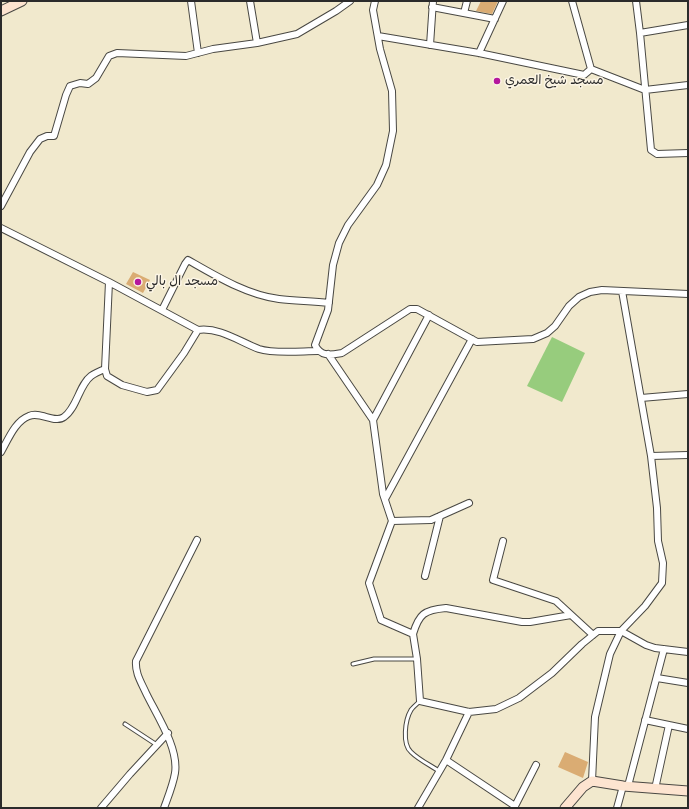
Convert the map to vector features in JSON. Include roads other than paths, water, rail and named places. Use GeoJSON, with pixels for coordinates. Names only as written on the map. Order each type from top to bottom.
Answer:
{"type":"FeatureCollection","features":[{"type":"Feature","properties":{"kind":"main road"},"geometry":{"type":"LineString","coordinates":[[1,11],[22,1]]}},
{"type":"Feature","properties":{"kind":"main road"},"geometry":{"type":"LineString","coordinates":[[566,808],[583,787],[592,781],[626,786],[688,791]]}},
{"type":"Feature","properties":{"kind":"street"},"geometry":{"type":"LineString","coordinates":[[191,1],[198,53]]}},
{"type":"Feature","properties":{"kind":"street"},"geometry":{"type":"LineString","coordinates":[[250,1],[257,43]]}},
{"type":"Feature","properties":{"kind":"street"},"geometry":{"type":"LineString","coordinates":[[1,206],[30,152],[40,139],[47,136],[54,136],[70,86],[88,84],[96,78],[109,56],[117,53],[186,56],[212,49],[257,43],[297,34],[350,1]]}},
{"type":"Feature","properties":{"kind":"street"},"geometry":{"type":"LineString","coordinates":[[318,351],[315,345],[328,310],[334,265],[339,243],[348,225],[376,186],[386,165],[393,131],[392,91],[378,36],[373,10],[374,1]]}},
{"type":"Feature","properties":{"kind":"street"},"geometry":{"type":"LineString","coordinates":[[464,13],[467,1]]}},
{"type":"Feature","properties":{"kind":"street"},"geometry":{"type":"LineString","coordinates":[[479,53],[503,1]]}},
{"type":"Feature","properties":{"kind":"street"},"geometry":{"type":"LineString","coordinates":[[572,1],[591,70]]}},
{"type":"Feature","properties":{"kind":"street"},"geometry":{"type":"LineString","coordinates":[[636,1],[651,150],[657,154],[688,153]]}},
{"type":"Feature","properties":{"kind":"street"},"geometry":{"type":"LineString","coordinates":[[430,45],[432,4],[464,13],[495,19]]}},
{"type":"Feature","properties":{"kind":"street"},"geometry":{"type":"LineString","coordinates":[[640,33],[688,25]]}},
{"type":"Feature","properties":{"kind":"street"},"geometry":{"type":"LineString","coordinates":[[378,36],[479,53],[584,75],[591,70]]}},
{"type":"Feature","properties":{"kind":"street"},"geometry":{"type":"LineString","coordinates":[[591,70],[645,90],[688,85]]}},
{"type":"Feature","properties":{"kind":"street"},"geometry":{"type":"LineString","coordinates":[[1,228],[109,282],[198,330],[207,329],[231,337],[261,350],[318,351],[328,354],[342,354],[410,309],[417,309],[477,342],[540,338],[555,326],[569,306],[590,292],[622,291],[687,294],[688,301]]}},
{"type":"Feature","properties":{"kind":"street"},"geometry":{"type":"LineString","coordinates":[[162,310],[188,260],[217,277],[253,292],[278,299],[329,303]]}},
{"type":"Feature","properties":{"kind":"street"},"geometry":{"type":"LineString","coordinates":[[109,282],[105,369],[107,376],[122,385],[147,392],[157,390],[184,353],[198,330]]}},
{"type":"Feature","properties":{"kind":"street"},"geometry":{"type":"LineString","coordinates":[[592,781],[595,717],[610,654],[621,631],[645,606],[662,583],[664,563],[658,541],[657,508],[651,456],[622,291]]}},
{"type":"Feature","properties":{"kind":"street"},"geometry":{"type":"LineString","coordinates":[[373,420],[429,315]]}},
{"type":"Feature","properties":{"kind":"street"},"geometry":{"type":"LineString","coordinates":[[385,499],[472,339]]}},
{"type":"Feature","properties":{"kind":"street"},"geometry":{"type":"LineString","coordinates":[[328,354],[373,420],[385,499],[392,521],[369,583],[381,620],[413,634]]}},
{"type":"Feature","properties":{"kind":"street"},"geometry":{"type":"LineString","coordinates":[[1,452],[16,426],[29,416],[36,414],[59,420],[65,417],[90,377],[105,369]]}},
{"type":"Feature","properties":{"kind":"street"},"geometry":{"type":"LineString","coordinates":[[641,398],[688,394]]}},
{"type":"Feature","properties":{"kind":"street"},"geometry":{"type":"LineString","coordinates":[[651,456],[688,455]]}},
{"type":"Feature","properties":{"kind":"street"},"geometry":{"type":"LineString","coordinates":[[392,521],[431,520],[470,503]]}},
{"type":"Feature","properties":{"kind":"street"},"geometry":{"type":"LineString","coordinates":[[425,576],[440,516]]}},
{"type":"Feature","properties":{"kind":"street"},"geometry":{"type":"LineString","coordinates":[[164,808],[175,772],[175,760],[168,733],[139,680],[136,672],[136,661],[197,540]]}},
{"type":"Feature","properties":{"kind":"street"},"geometry":{"type":"LineString","coordinates":[[503,541],[493,580],[556,601],[593,635]]}},
{"type":"Feature","properties":{"kind":"street"},"geometry":{"type":"LineString","coordinates":[[571,615],[522,622],[446,608],[434,609],[421,616],[417,622],[413,634],[417,659],[420,701],[469,712],[496,709],[519,698],[552,673],[598,631],[621,631],[646,645],[688,652]]}},
{"type":"Feature","properties":{"kind":"street"},"geometry":{"type":"LineString","coordinates":[[617,808],[626,786],[664,649]]}},
{"type":"Feature","properties":{"kind":"street"},"geometry":{"type":"LineString","coordinates":[[657,678],[688,683]]}},
{"type":"Feature","properties":{"kind":"street"},"geometry":{"type":"LineString","coordinates":[[418,808],[446,760],[469,712]]}},
{"type":"Feature","properties":{"kind":"street"},"geometry":{"type":"LineString","coordinates":[[645,720],[688,729]]}},
{"type":"Feature","properties":{"kind":"street"},"geometry":{"type":"LineString","coordinates":[[656,789],[669,725]]}},
{"type":"Feature","properties":{"kind":"street"},"geometry":{"type":"LineString","coordinates":[[101,808],[168,733]]}},
{"type":"Feature","properties":{"kind":"street"},"geometry":{"type":"LineString","coordinates":[[446,760],[515,807],[536,765]]}},
{"type":"Feature","properties":{"kind":"lane"},"geometry":{"type":"LineString","coordinates":[[353,664],[374,659],[417,659]]}},
{"type":"Feature","properties":{"kind":"lane"},"geometry":{"type":"LineString","coordinates":[[420,701],[411,710],[406,725],[406,739],[409,751],[439,771]]}},
{"type":"Feature","properties":{"kind":"lane"},"geometry":{"type":"LineString","coordinates":[[125,724],[157,745]]}},
{"type":"Feature","properties":{"kind":"place","name":"مسجد شيخ العمري"},"geometry":{"type":"Point","coordinates":[497,81]}},
{"type":"Feature","properties":{"kind":"place","name":"مسجد ال بالي"},"geometry":{"type":"Point","coordinates":[138,282]}}]}
